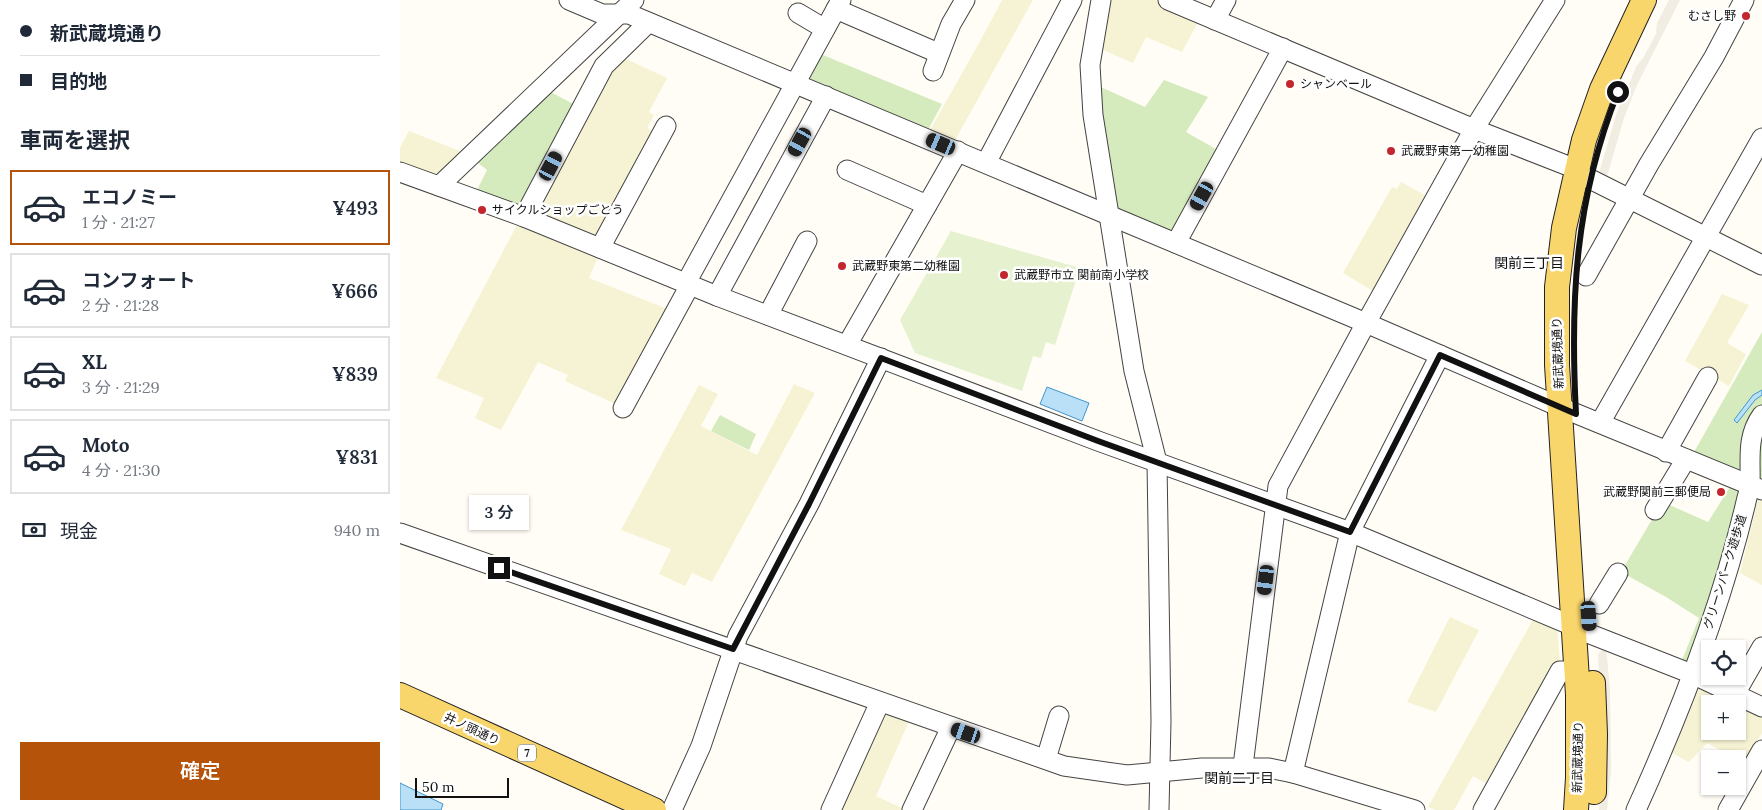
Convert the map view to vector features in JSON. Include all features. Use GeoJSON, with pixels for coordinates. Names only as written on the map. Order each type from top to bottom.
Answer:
{"type":"FeatureCollection","features":[{"type":"Feature","properties":{"kind":"main road","name":"新武蔵境通り"},"geometry":{"type":"LineString","coordinates":[[1583,174],[1602,88],[1644,0]]}},
{"type":"Feature","properties":{"kind":"main road","name":"新武蔵境通り"},"geometry":{"type":"LineString","coordinates":[[1592,810],[1595,734],[1582,630],[1568,410],[1556,336],[1557,287],[1564,228],[1583,174],[1633,56],[1660,0]]}},
{"type":"Feature","properties":{"kind":"main road","name":"新武蔵境通り"},"geometry":{"type":"LineString","coordinates":[[1576,810],[1582,630]]}},
{"type":"Feature","properties":{"kind":"main road","name":"井ノ頭通り"},"geometry":{"type":"LineString","coordinates":[[400,696],[654,810]]}},
{"type":"Feature","properties":{"kind":"street"},"geometry":{"type":"LineString","coordinates":[[569,0],[602,14],[629,14],[796,82],[1666,452],[1756,488]]}},
{"type":"Feature","properties":{"kind":"street"},"geometry":{"type":"LineString","coordinates":[[439,186],[634,0]]}},
{"type":"Feature","properties":{"kind":"street"},"geometry":{"type":"LineString","coordinates":[[623,408],[738,189],[838,5],[935,62],[965,0]]}},
{"type":"Feature","properties":{"kind":"street"},"geometry":{"type":"LineString","coordinates":[[986,162],[1072,0]]}},
{"type":"Feature","properties":{"kind":"street"},"geometry":{"type":"LineString","coordinates":[[1101,0],[1091,50],[1090,80],[1108,214],[1134,371],[1157,462],[1159,810]]}},
{"type":"Feature","properties":{"kind":"street"},"geometry":{"type":"LineString","coordinates":[[1168,0],[1583,174],[1762,265]]}},
{"type":"Feature","properties":{"kind":"street"},"geometry":{"type":"LineString","coordinates":[[1215,20],[1226,0]]}},
{"type":"Feature","properties":{"kind":"street"},"geometry":{"type":"LineString","coordinates":[[1242,766],[1278,486],[1474,129],[1555,0]]}},
{"type":"Feature","properties":{"kind":"street"},"geometry":{"type":"LineString","coordinates":[[1586,276],[1714,57],[1744,0]]}},
{"type":"Feature","properties":{"kind":"street"},"geometry":{"type":"LineString","coordinates":[[798,13],[825,29]]}},
{"type":"Feature","properties":{"kind":"street"},"geometry":{"type":"LineString","coordinates":[[524,217],[604,66],[648,23]]}},
{"type":"Feature","properties":{"kind":"street"},"geometry":{"type":"LineString","coordinates":[[1176,243],[1283,48]]}},
{"type":"Feature","properties":{"kind":"street"},"geometry":{"type":"LineString","coordinates":[[716,296],[826,96]]}},
{"type":"Feature","properties":{"kind":"street"},"geometry":{"type":"LineString","coordinates":[[600,248],[666,126]]}},
{"type":"Feature","properties":{"kind":"street"},"geometry":{"type":"LineString","coordinates":[[1600,424],[1762,138]]}},
{"type":"Feature","properties":{"kind":"street"},"geometry":{"type":"LineString","coordinates":[[847,345],[958,151]]}},
{"type":"Feature","properties":{"kind":"street"},"geometry":{"type":"LineString","coordinates":[[846,171],[927,205]]}},
{"type":"Feature","properties":{"kind":"street"},"geometry":{"type":"LineString","coordinates":[[400,172],[524,217],[716,296],[1157,462],[1350,532],[1582,630],[1692,674],[1762,707]]}},
{"type":"Feature","properties":{"kind":"street"},"geometry":{"type":"LineString","coordinates":[[738,189],[766,205]]}},
{"type":"Feature","properties":{"kind":"street"},"geometry":{"type":"LineString","coordinates":[[768,315],[807,241]]}},
{"type":"Feature","properties":{"kind":"street"},"geometry":{"type":"LineString","coordinates":[[1293,773],[1350,532],[1440,355]]}},
{"type":"Feature","properties":{"kind":"street"},"geometry":{"type":"LineString","coordinates":[[672,810],[701,746],[733,649],[809,504],[881,358]]}},
{"type":"Feature","properties":{"kind":"street"},"geometry":{"type":"LineString","coordinates":[[1666,452],[1708,377]]}},
{"type":"Feature","properties":{"kind":"street","name":"グリーンパーク遊歩道"},"geometry":{"type":"LineString","coordinates":[[1636,810],[1692,674],[1756,488],[1748,466],[1750,437],[1754,425],[1762,415]]}},
{"type":"Feature","properties":{"kind":"street"},"geometry":{"type":"LineString","coordinates":[[1655,510],[1686,460]]}},
{"type":"Feature","properties":{"kind":"street"},"geometry":{"type":"LineString","coordinates":[[400,534],[1064,766],[1127,775],[1242,766],[1269,768],[1293,773],[1415,810]]}},
{"type":"Feature","properties":{"kind":"street"},"geometry":{"type":"LineString","coordinates":[[1599,604],[1618,573]]}},
{"type":"Feature","properties":{"kind":"street"},"geometry":{"type":"LineString","coordinates":[[1735,694],[1762,647]]}},
{"type":"Feature","properties":{"kind":"street"},"geometry":{"type":"LineString","coordinates":[[1483,810],[1560,671],[1566,671]]}},
{"type":"Feature","properties":{"kind":"street"},"geometry":{"type":"LineString","coordinates":[[831,810],[880,702]]}},
{"type":"Feature","properties":{"kind":"street"},"geometry":{"type":"LineString","coordinates":[[1046,760],[1059,716]]}},
{"type":"Feature","properties":{"kind":"street"},"geometry":{"type":"LineString","coordinates":[[912,810],[951,727]]}},
{"type":"Feature","properties":{"kind":"street"},"geometry":{"type":"LineString","coordinates":[[1728,810],[1762,750]]}},
{"type":"Feature","properties":{"kind":"shaded area"},"geometry":{"type":"Polygon","coordinates":[[[1002,0],[1033,0],[954,142],[930,130],[1002,0]]]}},
{"type":"Feature","properties":{"kind":"shaded area"},"geometry":{"type":"Polygon","coordinates":[[[1104,0],[1155,0],[1200,18],[1182,52],[1146,37],[1133,63],[1096,47],[1104,0]]]}},
{"type":"Feature","properties":{"kind":"shaded area"},"geometry":{"type":"Polygon","coordinates":[[[1669,0],[1680,0],[1637,85],[1624,118],[1606,180],[1599,173],[1616,115],[1636,67],[1656,34],[1657,23],[1669,0]]]}},
{"type":"Feature","properties":{"kind":"shaded area"},"geometry":{"type":"Polygon","coordinates":[[[622,57],[667,78],[649,112],[654,115],[647,128],[656,133],[599,238],[533,215],[607,70],[622,57]]]}},
{"type":"Feature","properties":{"kind":"shaded area"},"geometry":{"type":"Polygon","coordinates":[[[409,131],[465,153],[443,174],[431,177],[400,165],[400,148],[409,131]]]}},
{"type":"Feature","properties":{"kind":"shaded area"},"geometry":{"type":"Polygon","coordinates":[[[1401,182],[1430,198],[1376,293],[1343,273],[1392,187],[1397,189],[1401,182]]]}},
{"type":"Feature","properties":{"kind":"shaded area"},"geometry":{"type":"Polygon","coordinates":[[[518,223],[599,255],[589,278],[670,310],[620,406],[565,381],[568,375],[538,362],[501,430],[475,418],[484,398],[436,378],[518,223]]]}},
{"type":"Feature","properties":{"kind":"shaded area"},"geometry":{"type":"Polygon","coordinates":[[[1722,294],[1749,305],[1727,343],[1746,354],[1729,386],[1685,361],[1722,294]]]}},
{"type":"Feature","properties":{"kind":"shaded area"},"geometry":{"type":"Polygon","coordinates":[[[794,384],[815,393],[712,582],[692,573],[685,586],[659,574],[671,549],[621,530],[699,385],[718,394],[701,426],[757,455],[794,384]]]}},
{"type":"Feature","properties":{"kind":"shaded area"},"geometry":{"type":"Polygon","coordinates":[[[1759,495],[1762,497],[1762,585],[1740,573],[1759,495]]]}},
{"type":"Feature","properties":{"kind":"shaded area"},"geometry":{"type":"Polygon","coordinates":[[[1535,616],[1557,626],[1560,662],[1491,786],[1473,776],[1454,810],[1436,810],[1428,807],[1535,616]]]}},
{"type":"Feature","properties":{"kind":"shaded area"},"geometry":{"type":"Polygon","coordinates":[[[1450,617],[1479,630],[1436,712],[1407,702],[1450,617]]]}},
{"type":"Feature","properties":{"kind":"shaded area"},"geometry":{"type":"Polygon","coordinates":[[[1606,646],[1610,690],[1611,771],[1607,810],[1599,810],[1602,730],[1598,654],[1606,646]]]}},
{"type":"Feature","properties":{"kind":"shaded area"},"geometry":{"type":"Polygon","coordinates":[[[1700,685],[1722,695],[1701,695],[1701,740],[1746,740],[1746,706],[1762,713],[1762,733],[1746,760],[1746,750],[1720,750],[1707,743],[1689,762],[1670,752],[1700,685]]]}},
{"type":"Feature","properties":{"kind":"shaded area"},"geometry":{"type":"Polygon","coordinates":[[[880,711],[910,719],[876,796],[906,810],[835,810],[880,711]]]}},
{"type":"Feature","properties":{"kind":"green space"},"geometry":{"type":"Polygon","coordinates":[[[818,53],[942,104],[928,130],[808,80],[806,75],[818,53]]]}},
{"type":"Feature","properties":{"kind":"green space"},"geometry":{"type":"Polygon","coordinates":[[[1164,80],[1208,97],[1186,132],[1221,152],[1175,234],[1111,206],[1094,84],[1145,107],[1164,80]]]}},
{"type":"Feature","properties":{"kind":"green space"},"geometry":{"type":"Polygon","coordinates":[[[547,90],[577,106],[523,208],[477,190],[487,170],[474,160],[547,90]]]}},
{"type":"Feature","properties":{"kind":"green space"},"geometry":{"type":"Polygon","coordinates":[[[951,231],[1080,268],[1055,345],[1046,342],[1041,358],[1033,356],[1022,391],[915,353],[900,320],[951,231]]]}},
{"type":"Feature","properties":{"kind":"green space"},"geometry":{"type":"Polygon","coordinates":[[[1762,332],[1762,478],[1755,479],[1694,452],[1762,332]]]}},
{"type":"Feature","properties":{"kind":"green space"},"geometry":{"type":"Polygon","coordinates":[[[720,415],[756,434],[749,450],[711,431],[720,415]]]}},
{"type":"Feature","properties":{"kind":"green space"},"geometry":{"type":"Polygon","coordinates":[[[1730,487],[1756,496],[1737,575],[1715,640],[1701,640],[1701,674],[1680,665],[1699,618],[1621,572],[1657,511],[1665,503],[1708,522],[1730,487]]]}},
{"type":"Feature","properties":{"kind":"water"},"geometry":{"type":"Polygon","coordinates":[[[1047,387],[1089,403],[1082,421],[1040,404],[1047,387]]]}},
{"type":"Feature","properties":{"kind":"water"},"geometry":{"type":"Polygon","coordinates":[[[1762,390],[1762,395],[1755,400],[1737,423],[1734,420],[1753,395],[1762,390]]]}},
{"type":"Feature","properties":{"kind":"water"},"geometry":{"type":"Polygon","coordinates":[[[400,783],[443,804],[441,810],[400,810],[400,783]]]}},
{"type":"Feature","properties":{"kind":"place","name":"むさし野"},"geometry":{"type":"Point","coordinates":[1746,16]}},
{"type":"Feature","properties":{"kind":"place","name":"シャンベール"},"geometry":{"type":"Point","coordinates":[1290,84]}},
{"type":"Feature","properties":{"kind":"place","name":"武蔵野東第一幼稚園"},"geometry":{"type":"Point","coordinates":[1391,151]}},
{"type":"Feature","properties":{"kind":"place","name":"サイクルショップごとう"},"geometry":{"type":"Point","coordinates":[482,210]}},
{"type":"Feature","properties":{"kind":"place","name":"武蔵野東第二幼稚園"},"geometry":{"type":"Point","coordinates":[842,266]}},
{"type":"Feature","properties":{"kind":"place","name":"武蔵野市立 関前南小学校"},"geometry":{"type":"Point","coordinates":[1004,275]}},
{"type":"Feature","properties":{"kind":"place","name":"武蔵野関前三郵便局"},"geometry":{"type":"Point","coordinates":[1721,492]}},
{"type":"Feature","properties":{"kind":"district","name":"関前三丁目"},"geometry":{"type":"Point","coordinates":[1529,263]}},
{"type":"Feature","properties":{"kind":"district","name":"関前二丁目"},"geometry":{"type":"Point","coordinates":[1239,778]}},
{"type":"Feature","properties":{"kind":"route"},"geometry":{"type":"LineString","coordinates":[[499,568],[733,649],[738,636],[809,504],[881,358],[1098,441],[1350,532],[1440,355],[1576,414],[1572,319],[1579,240],[1596,158],[1618,92]]}}]}
